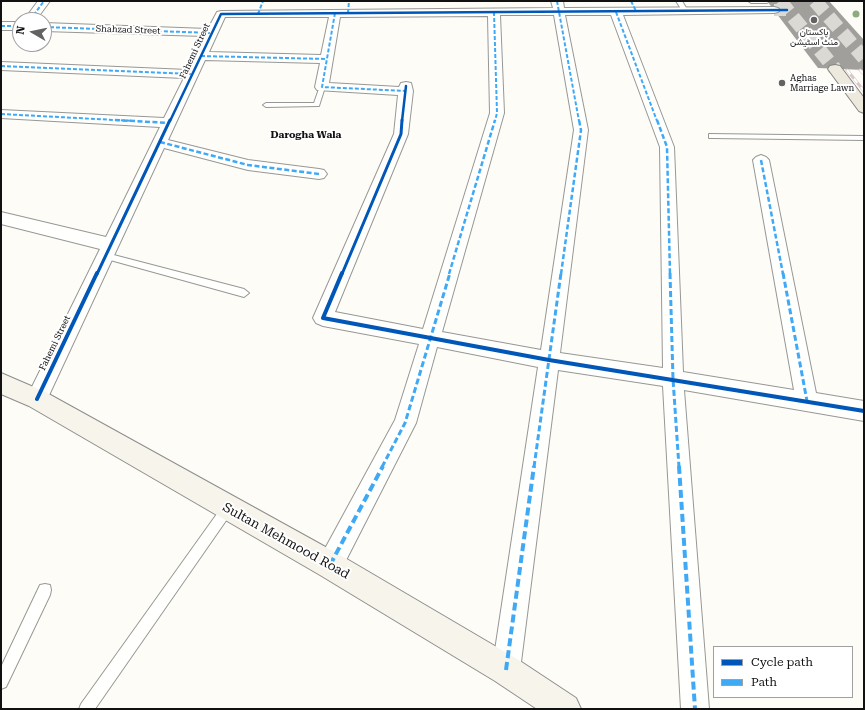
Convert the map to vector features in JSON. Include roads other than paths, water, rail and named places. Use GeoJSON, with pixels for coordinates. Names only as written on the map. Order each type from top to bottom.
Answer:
{"type":"FeatureCollection","features":[{"type":"Feature","properties":{"kind":"main road"},"geometry":{"type":"LineString","coordinates":[[834,69],[864,108]]}},
{"type":"Feature","properties":{"kind":"street"},"geometry":{"type":"LineString","coordinates":[[36,12],[44,1]]}},
{"type":"Feature","properties":{"kind":"street"},"geometry":{"type":"LineString","coordinates":[[349,1],[342,13],[327,59],[322,87],[406,88],[401,134],[323,318],[549,360],[864,411]]}},
{"type":"Feature","properties":{"kind":"street"},"geometry":{"type":"LineString","coordinates":[[506,670],[581,130],[558,6]]}},
{"type":"Feature","properties":{"kind":"street","name":"Fahemi Street"},"geometry":{"type":"LineString","coordinates":[[37,398],[221,14],[260,7],[342,13],[442,7],[494,12],[558,6],[628,8],[682,6],[771,6]]}},
{"type":"Feature","properties":{"kind":"street"},"geometry":{"type":"LineString","coordinates":[[628,8],[667,147],[673,379],[695,709]]}},
{"type":"Feature","properties":{"kind":"street"},"geometry":{"type":"LineString","coordinates":[[330,565],[405,423],[430,339],[497,113],[494,12]]}},
{"type":"Feature","properties":{"kind":"street"},"geometry":{"type":"LineString","coordinates":[[1,26],[12,26]]}},
{"type":"Feature","properties":{"kind":"street","name":"Shahzad Street"},"geometry":{"type":"LineString","coordinates":[[52,27],[212,33]]}},
{"type":"Feature","properties":{"kind":"street"},"geometry":{"type":"LineString","coordinates":[[201,56],[327,59]]}},
{"type":"Feature","properties":{"kind":"street"},"geometry":{"type":"LineString","coordinates":[[1,66],[193,74]]}},
{"type":"Feature","properties":{"kind":"street"},"geometry":{"type":"LineString","coordinates":[[1,114],[169,123]]}},
{"type":"Feature","properties":{"kind":"street"},"geometry":{"type":"LineString","coordinates":[[160,142],[248,166],[319,174]]}},
{"type":"Feature","properties":{"kind":"street"},"geometry":{"type":"LineString","coordinates":[[761,160],[807,401]]}},
{"type":"Feature","properties":{"kind":"street"},"geometry":{"type":"LineString","coordinates":[[1,218],[108,251]]}},
{"type":"Feature","properties":{"kind":"street","name":"Sultan Mehmood Road"},"geometry":{"type":"LineString","coordinates":[[1,384],[37,398],[330,565],[506,670],[565,709]]}},
{"type":"Feature","properties":{"kind":"lane"},"geometry":{"type":"LineString","coordinates":[[751,1],[771,6]]}},
{"type":"Feature","properties":{"kind":"lane"},"geometry":{"type":"LineString","coordinates":[[266,105],[317,105],[322,87]]}},
{"type":"Feature","properties":{"kind":"lane"},"geometry":{"type":"LineString","coordinates":[[712,136],[864,138]]}},
{"type":"Feature","properties":{"kind":"lane"},"geometry":{"type":"LineString","coordinates":[[108,251],[244,293]]}},
{"type":"Feature","properties":{"kind":"lane"},"geometry":{"type":"LineString","coordinates":[[86,709],[228,508]]}},
{"type":"Feature","properties":{"kind":"lane"},"geometry":{"type":"LineString","coordinates":[[1,682],[45,590]]}},
{"type":"Feature","properties":{"kind":"tunnel"},"geometry":{"type":"LineString","coordinates":[[780,1],[835,69]]}},
{"type":"Feature","properties":{"kind":"tunnel"},"geometry":{"type":"LineString","coordinates":[[815,1],[864,58]]}},
{"type":"Feature","properties":{"kind":"tunnel"},"geometry":{"type":"LineString","coordinates":[[774,10],[787,10]]}},
{"type":"Feature","properties":{"kind":"railway"},"geometry":{"type":"LineString","coordinates":[[847,70],[864,91]]}},
{"type":"Feature","properties":{"kind":"railway"},"geometry":{"type":"LineString","coordinates":[[860,70],[864,74]]}},
{"type":"Feature","properties":{"kind":"place","name":"پاکستان منٹ اسٹیشن"},"geometry":{"type":"Point","coordinates":[814,20]}},
{"type":"Feature","properties":{"kind":"place","name":"Aghas Marriage Lawn"},"geometry":{"type":"Point","coordinates":[782,83]}},
{"type":"Feature","properties":{"kind":"district","name":"Darogha Wala"},"geometry":{"type":"Point","coordinates":[306,135]}}]}
